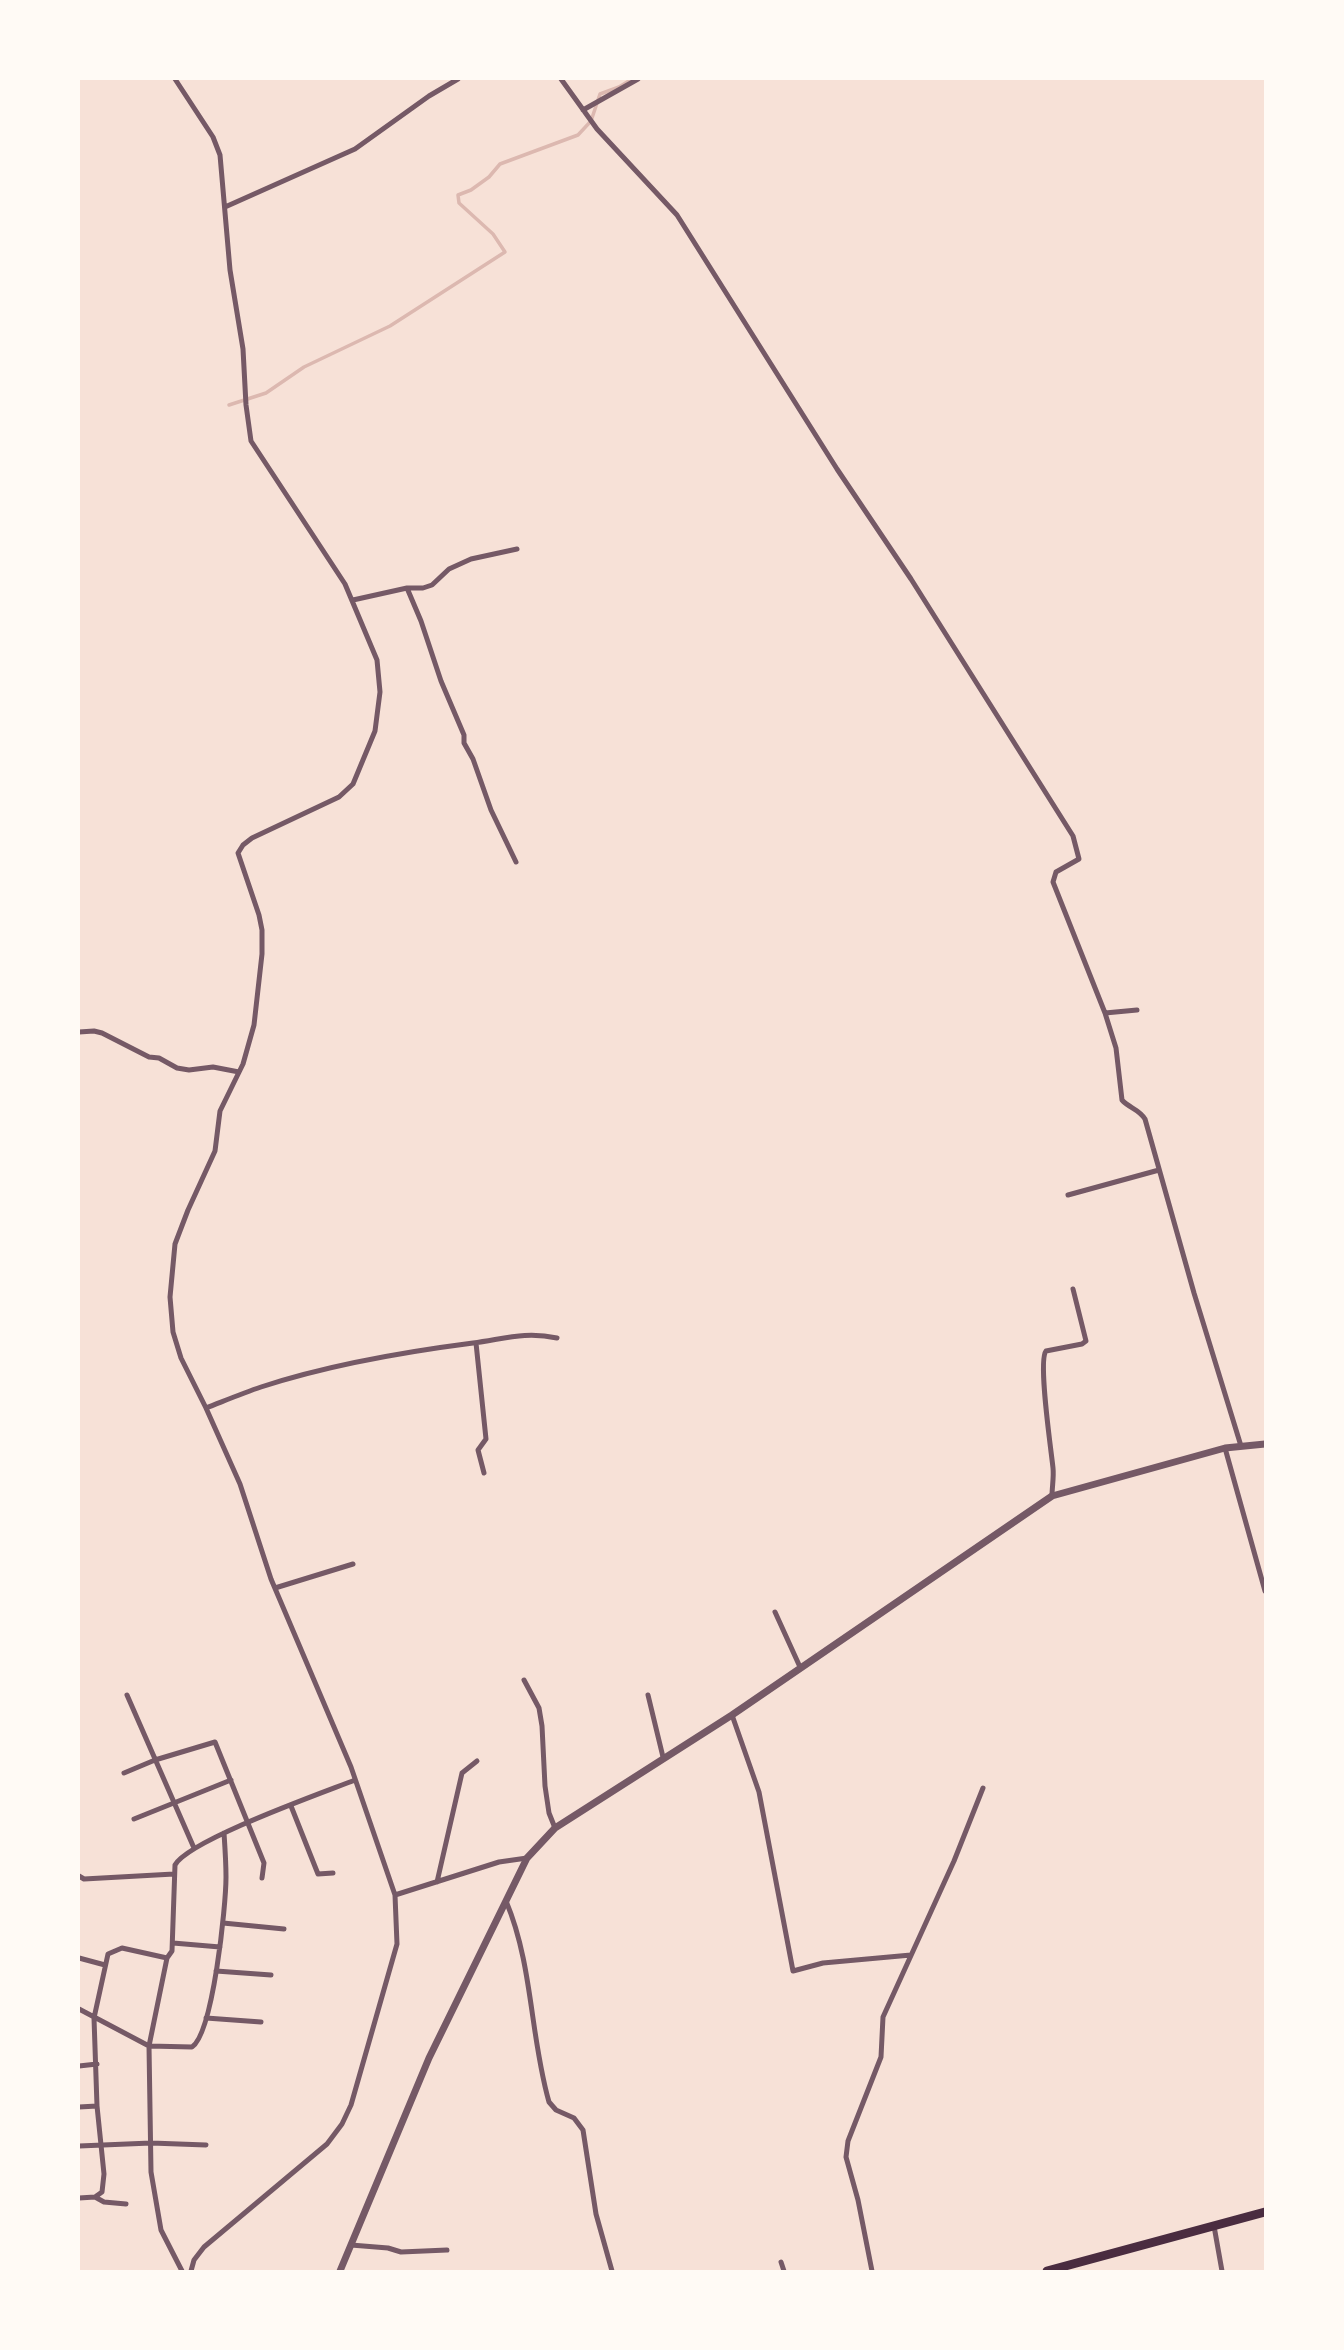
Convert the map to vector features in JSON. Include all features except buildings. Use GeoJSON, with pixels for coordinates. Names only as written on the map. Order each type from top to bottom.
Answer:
{"type":"FeatureCollection","features":[{"type":"Feature","properties":{"kind":"main road"},"geometry":{"type":"LineString","coordinates":[[1046,2271],[1265,2212]]}},
{"type":"Feature","properties":{"kind":"street"},"geometry":{"type":"LineString","coordinates":[[175,79],[213,137],[220,155],[230,270],[243,349],[251,441],[345,584],[377,660],[380,692],[375,731],[353,784],[339,797],[252,838],[238,853],[262,930],[254,1025],[239,1072],[220,1111],[212,1160],[175,1244],[170,1297],[173,1332],[181,1358],[240,1484],[275,1588],[355,1780],[395,1895],[397,1944],[351,2105],[342,2124],[327,2144],[204,2247],[194,2260],[191,2271]]}},
{"type":"Feature","properties":{"kind":"street"},"geometry":{"type":"LineString","coordinates":[[225,207],[355,149],[429,96],[458,79]]}},
{"type":"Feature","properties":{"kind":"street"},"geometry":{"type":"LineString","coordinates":[[561,79],[597,130],[677,215],[837,469],[912,579],[1073,836],[1079,859],[1056,872],[1054,882],[1105,1013],[1119,1059],[1122,1100],[1145,1119],[1241,1446]]}},
{"type":"Feature","properties":{"kind":"street"},"geometry":{"type":"LineString","coordinates":[[584,111],[638,79]]}},
{"type":"Feature","properties":{"kind":"street"},"geometry":{"type":"LineString","coordinates":[[353,600],[407,588],[423,588],[432,585],[449,569],[471,559],[517,549]]}},
{"type":"Feature","properties":{"kind":"street"},"geometry":{"type":"LineString","coordinates":[[407,588],[487,801],[516,862]]}},
{"type":"Feature","properties":{"kind":"street"},"geometry":{"type":"LineString","coordinates":[[1105,1013],[1137,1010]]}},
{"type":"Feature","properties":{"kind":"street"},"geometry":{"type":"LineString","coordinates":[[79,1032],[102,1033],[177,1068],[189,1070],[213,1067],[239,1072]]}},
{"type":"Feature","properties":{"kind":"street"},"geometry":{"type":"LineString","coordinates":[[1068,1195],[1159,1170]]}},
{"type":"Feature","properties":{"kind":"street"},"geometry":{"type":"LineString","coordinates":[[1052,1496],[1053,1472],[1042,1356],[1046,1350],[1086,1341],[1073,1290]]}},
{"type":"Feature","properties":{"kind":"street"},"geometry":{"type":"LineString","coordinates":[[206,1408],[262,1387],[428,1349],[511,1335],[538,1334],[557,1338]]}},
{"type":"Feature","properties":{"kind":"street"},"geometry":{"type":"LineString","coordinates":[[476,1343],[486,1439],[478,1450],[484,1474]]}},
{"type":"Feature","properties":{"kind":"street"},"geometry":{"type":"LineString","coordinates":[[340,2271],[429,2058],[527,1858],[555,1828],[732,1715],[1052,1496],[1225,1448],[1265,1444]]}},
{"type":"Feature","properties":{"kind":"street"},"geometry":{"type":"LineString","coordinates":[[1225,1448],[1265,1591]]}},
{"type":"Feature","properties":{"kind":"street"},"geometry":{"type":"LineString","coordinates":[[275,1588],[353,1564]]}},
{"type":"Feature","properties":{"kind":"street"},"geometry":{"type":"LineString","coordinates":[[775,1612],[800,1667]]}},
{"type":"Feature","properties":{"kind":"street"},"geometry":{"type":"LineString","coordinates":[[524,1680],[541,1717],[545,1786],[549,1813],[555,1828]]}},
{"type":"Feature","properties":{"kind":"street"},"geometry":{"type":"LineString","coordinates":[[127,1695],[194,1848]]}},
{"type":"Feature","properties":{"kind":"street"},"geometry":{"type":"LineString","coordinates":[[648,1695],[663,1757]]}},
{"type":"Feature","properties":{"kind":"street"},"geometry":{"type":"LineString","coordinates":[[732,1715],[760,1792],[793,1971],[823,1963],[911,1955]]}},
{"type":"Feature","properties":{"kind":"street"},"geometry":{"type":"LineString","coordinates":[[124,1773],[155,1760],[215,1742],[264,1863],[262,1878]]}},
{"type":"Feature","properties":{"kind":"street"},"geometry":{"type":"LineString","coordinates":[[437,1882],[462,1773],[477,1761]]}},
{"type":"Feature","properties":{"kind":"street"},"geometry":{"type":"LineString","coordinates":[[134,1819],[231,1780]]}},
{"type":"Feature","properties":{"kind":"street"},"geometry":{"type":"LineString","coordinates":[[182,2271],[161,2230],[151,2172],[149,2046],[167,1958],[172,1951],[174,1874],[178,1860],[194,1848],[225,1833],[355,1780]]}},
{"type":"Feature","properties":{"kind":"street"},"geometry":{"type":"LineString","coordinates":[[872,2271],[858,2200],[846,2157],[848,2141],[881,2057],[883,2017],[954,1861],[983,1788]]}},
{"type":"Feature","properties":{"kind":"street"},"geometry":{"type":"LineString","coordinates":[[290,1806],[318,1874],[333,1873]]}},
{"type":"Feature","properties":{"kind":"street"},"geometry":{"type":"LineString","coordinates":[[79,2009],[149,2046],[192,2048],[197,2044],[206,2018],[220,1947],[226,1879],[225,1833]]}},
{"type":"Feature","properties":{"kind":"street"},"geometry":{"type":"LineString","coordinates":[[395,1895],[499,1862],[527,1858]]}},
{"type":"Feature","properties":{"kind":"street"},"geometry":{"type":"LineString","coordinates":[[79,1876],[84,1879],[174,1874]]}},
{"type":"Feature","properties":{"kind":"street"},"geometry":{"type":"LineString","coordinates":[[506,1901],[520,1944],[549,2102],[556,2110],[574,2118],[583,2130],[596,2214],[612,2271]]}},
{"type":"Feature","properties":{"kind":"street"},"geometry":{"type":"LineString","coordinates":[[223,1923],[284,1929]]}},
{"type":"Feature","properties":{"kind":"street"},"geometry":{"type":"LineString","coordinates":[[173,1943],[220,1947]]}},
{"type":"Feature","properties":{"kind":"street"},"geometry":{"type":"LineString","coordinates":[[79,2198],[95,2197],[102,2192],[104,2174],[97,2106],[94,2018],[108,1954],[122,1948],[167,1958]]}},
{"type":"Feature","properties":{"kind":"street"},"geometry":{"type":"LineString","coordinates":[[79,1958],[105,1965]]}},
{"type":"Feature","properties":{"kind":"street"},"geometry":{"type":"LineString","coordinates":[[216,1971],[271,1975]]}},
{"type":"Feature","properties":{"kind":"street"},"geometry":{"type":"LineString","coordinates":[[206,2018],[261,2022]]}},
{"type":"Feature","properties":{"kind":"street"},"geometry":{"type":"LineString","coordinates":[[79,2066],[97,2064]]}},
{"type":"Feature","properties":{"kind":"street"},"geometry":{"type":"LineString","coordinates":[[79,2107],[97,2106]]}},
{"type":"Feature","properties":{"kind":"street"},"geometry":{"type":"LineString","coordinates":[[79,2146],[151,2143],[206,2145]]}},
{"type":"Feature","properties":{"kind":"street"},"geometry":{"type":"LineString","coordinates":[[95,2197],[104,2202],[126,2204]]}},
{"type":"Feature","properties":{"kind":"street"},"geometry":{"type":"LineString","coordinates":[[1214,2226],[1222,2271]]}},
{"type":"Feature","properties":{"kind":"street"},"geometry":{"type":"LineString","coordinates":[[351,2245],[388,2248],[401,2252],[447,2250]]}},
{"type":"Feature","properties":{"kind":"street"},"geometry":{"type":"LineString","coordinates":[[781,2262],[784,2271]]}},
{"type":"Feature","properties":{"kind":"waterway"},"geometry":{"type":"LineString","coordinates":[[229,405],[266,393],[304,367],[390,326],[505,252],[493,234],[459,203],[458,195],[471,190],[489,177],[500,164],[578,135],[591,121],[600,94],[632,79]]}}]}
